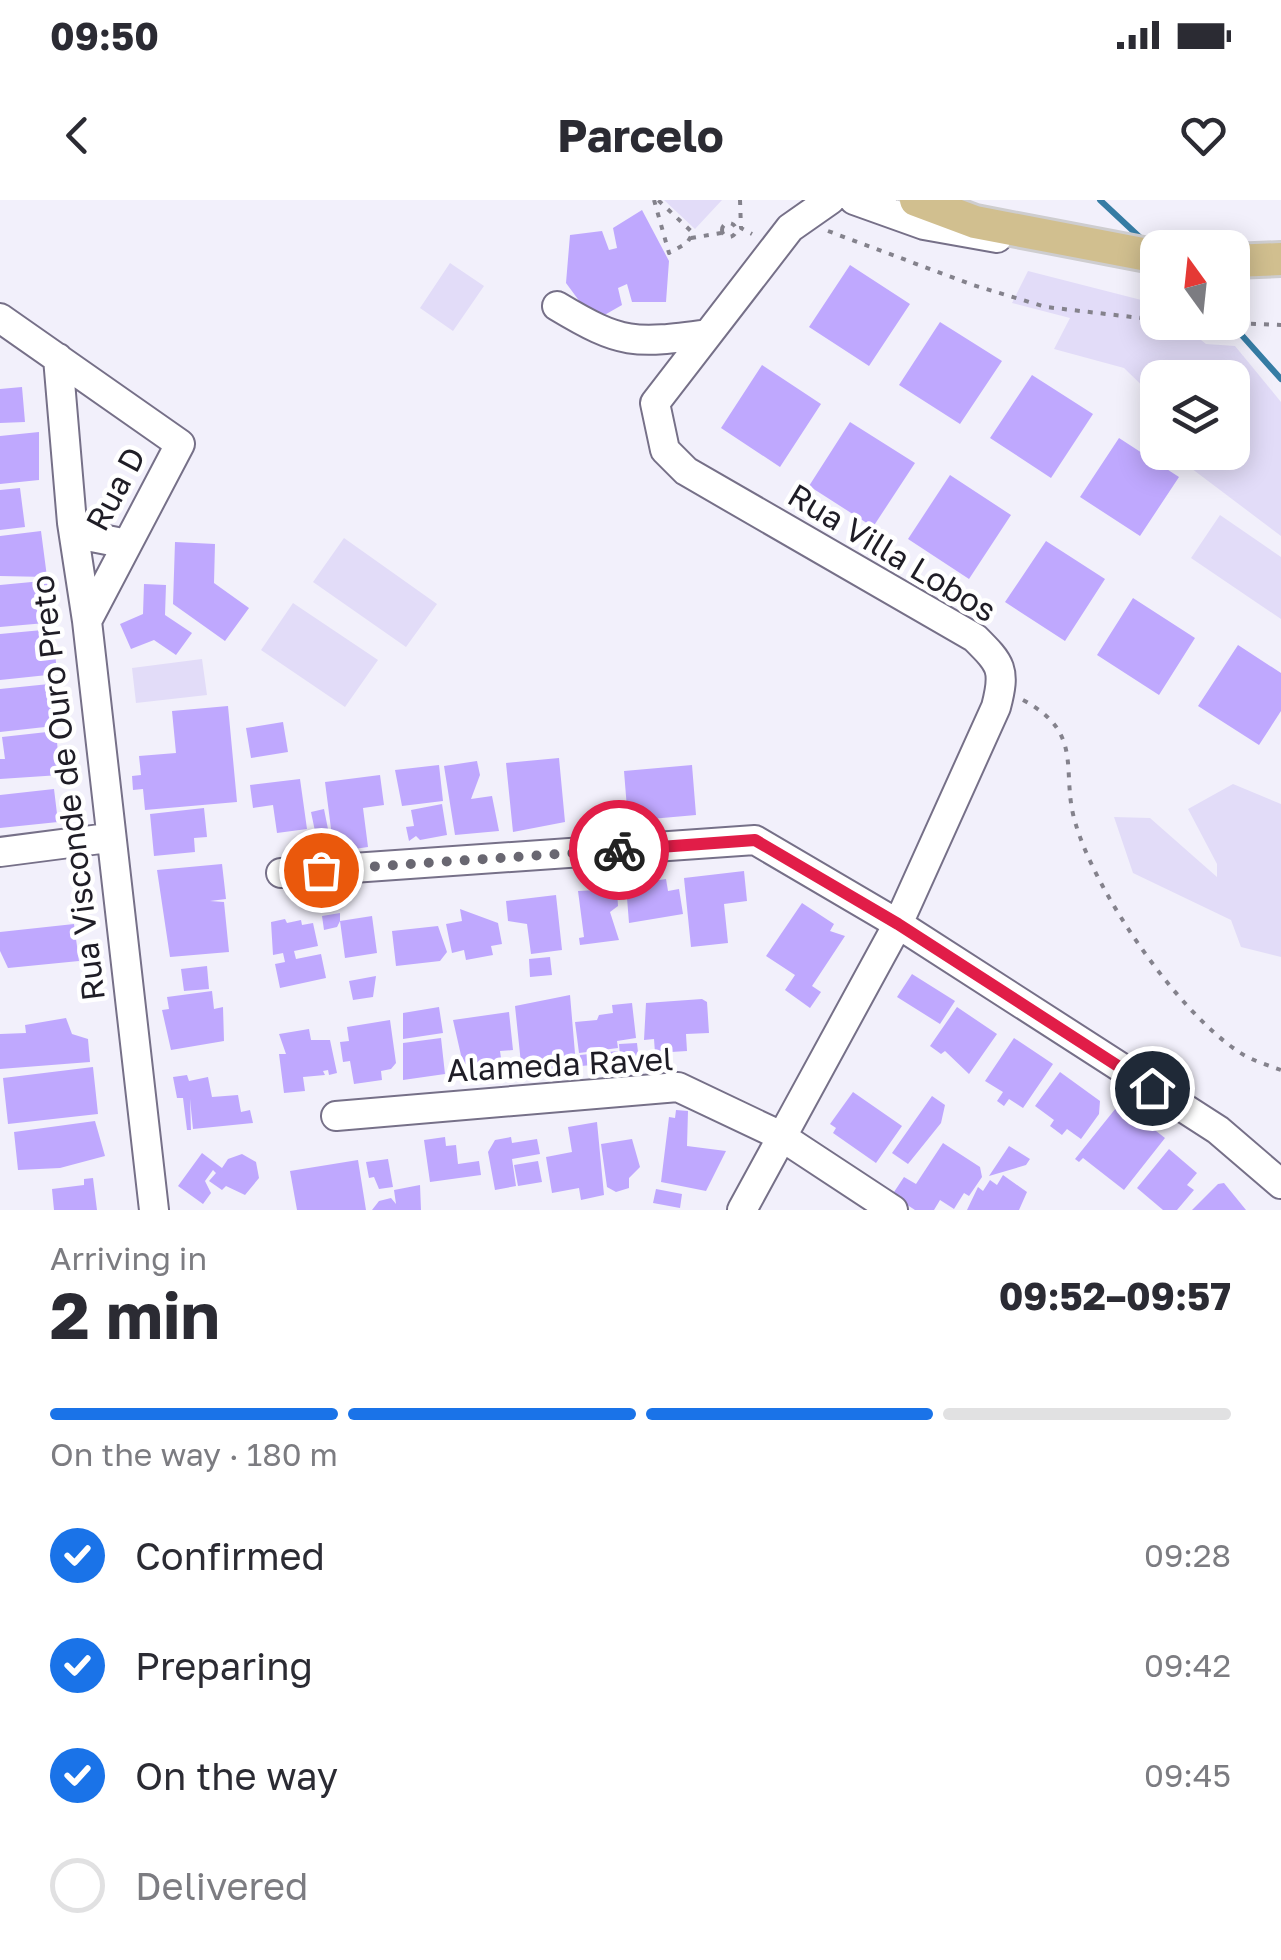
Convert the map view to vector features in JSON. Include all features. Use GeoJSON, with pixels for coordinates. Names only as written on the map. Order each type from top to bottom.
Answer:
{"type":"FeatureCollection","features":[{"type":"Feature","properties":{"kind":"main road"},"geometry":{"type":"LineString","coordinates":[[924,202],[975,222],[1140,255]]}},
{"type":"Feature","properties":{"kind":"main road"},"geometry":{"type":"LineString","coordinates":[[1250,260],[1281,259]]}},
{"type":"Feature","properties":{"kind":"street","name":"Rua Villa Lobos"},"geometry":{"type":"LineString","coordinates":[[830,200],[784,225],[656,403],[665,450],[686,471],[976,638],[1000,664],[1001,689]]}},
{"type":"Feature","properties":{"kind":"street"},"geometry":{"type":"LineString","coordinates":[[854,200],[956,233],[1016,240],[1050,238]]}},
{"type":"Feature","properties":{"kind":"street"},"geometry":{"type":"LineString","coordinates":[[557,306],[607,336],[650,340],[708,334]]}},
{"type":"Feature","properties":{"kind":"street"},"geometry":{"type":"LineString","coordinates":[[0,318],[58,358]]}},
{"type":"Feature","properties":{"kind":"street","name":"Rua D"},"geometry":{"type":"LineString","coordinates":[[58,358],[180,444],[87,621]]}},
{"type":"Feature","properties":{"kind":"street","name":"Rua Visconde de Ouro Preto"},"geometry":{"type":"LineString","coordinates":[[58,358],[72,523],[87,621],[108,838],[154,1210]]}},
{"type":"Feature","properties":{"kind":"street"},"geometry":{"type":"LineString","coordinates":[[72,523],[88,536],[128,544]]}},
{"type":"Feature","properties":{"kind":"street"},"geometry":{"type":"LineString","coordinates":[[742,1210],[898,924],[1001,689]]}},
{"type":"Feature","properties":{"kind":"street"},"geometry":{"type":"LineString","coordinates":[[0,852],[108,838]]}},
{"type":"Feature","properties":{"kind":"street"},"geometry":{"type":"LineString","coordinates":[[282,873],[755,840],[898,924],[1218,1130],[1281,1184]]}},
{"type":"Feature","properties":{"kind":"street","name":"Alameda Ravel"},"geometry":{"type":"LineString","coordinates":[[336,1116],[678,1086],[780,1135],[893,1210]]}},
{"type":"Feature","properties":{"kind":"path"},"geometry":{"type":"LineString","coordinates":[[656,200],[669,253],[692,238],[722,232]]}},
{"type":"Feature","properties":{"kind":"path"},"geometry":{"type":"LineString","coordinates":[[656,200],[693,233],[692,238]]}},
{"type":"Feature","properties":{"kind":"path"},"geometry":{"type":"LineString","coordinates":[[740,200],[741,228],[784,225]]}},
{"type":"Feature","properties":{"kind":"path"},"geometry":{"type":"LineString","coordinates":[[819,228],[973,286],[1046,307],[1140,318]]}},
{"type":"Feature","properties":{"kind":"path"},"geometry":{"type":"LineString","coordinates":[[1250,324],[1281,323]]}},
{"type":"Feature","properties":{"kind":"path"},"geometry":{"type":"LineString","coordinates":[[1001,689],[1048,713],[1059,732],[1072,776],[1075,824],[1094,872],[1170,986],[1200,1020],[1240,1054],[1281,1070]]}},
{"type":"Feature","properties":{"kind":"shaded area"},"geometry":{"type":"Polygon","coordinates":[[[664,200],[722,200],[695,229],[664,200]]]}},
{"type":"Feature","properties":{"kind":"shaded area"},"geometry":{"type":"Polygon","coordinates":[[[450,263],[484,286],[453,331],[420,308],[450,263]]]}},
{"type":"Feature","properties":{"kind":"shaded area"},"geometry":{"type":"Polygon","coordinates":[[[1028,271],[1140,300],[1140,340],[1201,340],[1206,344],[1235,346],[1246,360],[1140,360],[1140,384],[1124,368],[1054,349],[1070,318],[1012,303],[1028,271]]]}},
{"type":"Feature","properties":{"kind":"shaded area"},"geometry":{"type":"Polygon","coordinates":[[[1250,364],[1281,402],[1281,536],[1194,470],[1250,470],[1250,364]]]}},
{"type":"Feature","properties":{"kind":"shaded area"},"geometry":{"type":"Polygon","coordinates":[[[1220,515],[1281,557],[1281,619],[1191,558],[1220,515]]]}},
{"type":"Feature","properties":{"kind":"shaded area"},"geometry":{"type":"Polygon","coordinates":[[[344,538],[437,604],[406,647],[313,582],[344,538]]]}},
{"type":"Feature","properties":{"kind":"shaded area"},"geometry":{"type":"Polygon","coordinates":[[[293,603],[378,660],[345,707],[261,650],[293,603]]]}},
{"type":"Feature","properties":{"kind":"shaded area"},"geometry":{"type":"Polygon","coordinates":[[[202,659],[207,695],[136,703],[132,668],[202,659]]]}},
{"type":"Feature","properties":{"kind":"shaded area"},"geometry":{"type":"Polygon","coordinates":[[[1233,784],[1281,804],[1281,957],[1241,947],[1231,920],[1133,873],[1114,817],[1150,818],[1217,877],[1217,864],[1188,809],[1233,784]]]}},
{"type":"Feature","properties":{"kind":"building"},"geometry":{"type":"Polygon","coordinates":[[[642,210],[669,261],[666,302],[632,302],[627,284],[618,288],[622,305],[594,321],[566,283],[570,235],[602,231],[609,250],[617,248],[613,228],[642,210]]]}},
{"type":"Feature","properties":{"kind":"building"},"geometry":{"type":"Polygon","coordinates":[[[850,265],[910,304],[869,366],[809,327],[850,265]]]}},
{"type":"Feature","properties":{"kind":"building"},"geometry":{"type":"Polygon","coordinates":[[[940,322],[1002,361],[960,424],[899,385],[940,322]]]}},
{"type":"Feature","properties":{"kind":"building"},"geometry":{"type":"Polygon","coordinates":[[[762,365],[821,404],[780,467],[721,428],[762,365]]]}},
{"type":"Feature","properties":{"kind":"building"},"geometry":{"type":"Polygon","coordinates":[[[1032,375],[1093,414],[1051,478],[990,438],[1032,375]]]}},
{"type":"Feature","properties":{"kind":"building"},"geometry":{"type":"Polygon","coordinates":[[[22,387],[25,422],[0,423],[0,389],[22,387]]]}},
{"type":"Feature","properties":{"kind":"building"},"geometry":{"type":"Polygon","coordinates":[[[850,422],[915,463],[873,527],[809,486],[850,422]]]}},
{"type":"Feature","properties":{"kind":"building"},"geometry":{"type":"Polygon","coordinates":[[[39,432],[39,480],[0,484],[0,436],[39,432]]]}},
{"type":"Feature","properties":{"kind":"building"},"geometry":{"type":"Polygon","coordinates":[[[1119,438],[1140,452],[1140,470],[1168,470],[1179,477],[1140,536],[1080,497],[1119,438]]]}},
{"type":"Feature","properties":{"kind":"building"},"geometry":{"type":"Polygon","coordinates":[[[950,475],[1011,515],[969,579],[908,539],[950,475]]]}},
{"type":"Feature","properties":{"kind":"building"},"geometry":{"type":"Polygon","coordinates":[[[20,488],[25,527],[0,530],[0,490],[20,488]]]}},
{"type":"Feature","properties":{"kind":"building"},"geometry":{"type":"Polygon","coordinates":[[[41,531],[47,577],[0,576],[0,536],[41,531]]]}},
{"type":"Feature","properties":{"kind":"building"},"geometry":{"type":"Polygon","coordinates":[[[1046,541],[1105,579],[1065,641],[1005,602],[1046,541]]]}},
{"type":"Feature","properties":{"kind":"building"},"geometry":{"type":"Polygon","coordinates":[[[175,542],[215,544],[214,583],[249,608],[225,641],[173,604],[175,542]]]}},
{"type":"Feature","properties":{"kind":"building"},"geometry":{"type":"Polygon","coordinates":[[[53,580],[57,622],[0,627],[0,585],[53,580]]]}},
{"type":"Feature","properties":{"kind":"building"},"geometry":{"type":"Polygon","coordinates":[[[144,584],[166,585],[165,615],[192,633],[176,655],[154,640],[131,649],[120,624],[143,614],[144,584]]]}},
{"type":"Feature","properties":{"kind":"building"},"geometry":{"type":"Polygon","coordinates":[[[1133,598],[1195,638],[1159,695],[1097,655],[1133,598]]]}},
{"type":"Feature","properties":{"kind":"building"},"geometry":{"type":"Polygon","coordinates":[[[53,629],[57,674],[0,680],[0,634],[53,629]]]}},
{"type":"Feature","properties":{"kind":"building"},"geometry":{"type":"Polygon","coordinates":[[[1238,645],[1281,673],[1281,711],[1259,745],[1198,706],[1238,645]]]}},
{"type":"Feature","properties":{"kind":"building"},"geometry":{"type":"Polygon","coordinates":[[[59,683],[63,725],[0,732],[0,689],[59,683]]]}},
{"type":"Feature","properties":{"kind":"building"},"geometry":{"type":"Polygon","coordinates":[[[228,706],[237,802],[145,810],[143,789],[133,790],[132,776],[141,775],[139,756],[176,753],[172,711],[228,706]]]}},
{"type":"Feature","properties":{"kind":"building"},"geometry":{"type":"Polygon","coordinates":[[[283,722],[288,752],[251,758],[246,728],[283,722]]]}},
{"type":"Feature","properties":{"kind":"building"},"geometry":{"type":"Polygon","coordinates":[[[56,731],[60,775],[0,779],[0,759],[5,759],[2,737],[56,731]]]}},
{"type":"Feature","properties":{"kind":"building"},"geometry":{"type":"Polygon","coordinates":[[[559,758],[565,822],[513,832],[506,763],[559,758]]]}},
{"type":"Feature","properties":{"kind":"building"},"geometry":{"type":"Polygon","coordinates":[[[477,761],[480,775],[471,799],[492,796],[499,831],[455,835],[444,766],[477,761]]]}},
{"type":"Feature","properties":{"kind":"building"},"geometry":{"type":"Polygon","coordinates":[[[439,765],[443,801],[402,806],[395,770],[439,765]]]}},
{"type":"Feature","properties":{"kind":"building"},"geometry":{"type":"Polygon","coordinates":[[[692,765],[696,815],[628,821],[624,771],[692,765]]]}},
{"type":"Feature","properties":{"kind":"building"},"geometry":{"type":"Polygon","coordinates":[[[380,775],[384,805],[363,808],[368,847],[334,852],[325,782],[380,775]]]}},
{"type":"Feature","properties":{"kind":"building"},"geometry":{"type":"Polygon","coordinates":[[[300,779],[307,829],[277,833],[273,805],[253,808],[250,785],[300,779]]]}},
{"type":"Feature","properties":{"kind":"building"},"geometry":{"type":"Polygon","coordinates":[[[54,789],[58,822],[0,828],[0,795],[54,789]]]}},
{"type":"Feature","properties":{"kind":"building"},"geometry":{"type":"Polygon","coordinates":[[[442,804],[447,835],[420,840],[416,836],[409,841],[406,827],[414,826],[411,810],[442,804]]]}},
{"type":"Feature","properties":{"kind":"building"},"geometry":{"type":"Polygon","coordinates":[[[204,808],[207,837],[194,838],[195,852],[154,856],[150,814],[204,808]]]}},
{"type":"Feature","properties":{"kind":"building"},"geometry":{"type":"Polygon","coordinates":[[[324,809],[329,834],[316,836],[311,812],[324,809]]]}},
{"type":"Feature","properties":{"kind":"building"},"geometry":{"type":"Polygon","coordinates":[[[222,864],[226,899],[210,901],[224,902],[229,952],[170,957],[157,870],[222,864]]]}},
{"type":"Feature","properties":{"kind":"building"},"geometry":{"type":"Polygon","coordinates":[[[744,871],[747,901],[724,904],[728,943],[691,947],[684,878],[744,871]]]}},
{"type":"Feature","properties":{"kind":"building"},"geometry":{"type":"Polygon","coordinates":[[[666,879],[668,891],[679,889],[683,914],[629,923],[626,885],[666,879]]]}},
{"type":"Feature","properties":{"kind":"building"},"geometry":{"type":"Polygon","coordinates":[[[617,889],[618,906],[610,912],[619,940],[580,945],[579,938],[584,937],[578,891],[617,889]]]}},
{"type":"Feature","properties":{"kind":"building"},"geometry":{"type":"Polygon","coordinates":[[[556,895],[562,950],[531,954],[527,924],[508,921],[506,901],[556,895]]]}},
{"type":"Feature","properties":{"kind":"building"},"geometry":{"type":"Polygon","coordinates":[[[802,903],[834,924],[830,931],[845,936],[812,986],[821,992],[810,1008],[785,990],[795,975],[766,956],[802,903]]]}},
{"type":"Feature","properties":{"kind":"building"},"geometry":{"type":"Polygon","coordinates":[[[460,909],[498,923],[502,944],[491,946],[493,955],[466,960],[464,950],[452,953],[446,924],[462,921],[460,909]]]}},
{"type":"Feature","properties":{"kind":"building"},"geometry":{"type":"Polygon","coordinates":[[[340,913],[337,927],[324,930],[322,916],[340,913]]]}},
{"type":"Feature","properties":{"kind":"building"},"geometry":{"type":"Polygon","coordinates":[[[372,916],[377,953],[345,958],[340,921],[372,916]]]}},
{"type":"Feature","properties":{"kind":"building"},"geometry":{"type":"Polygon","coordinates":[[[285,919],[287,923],[313,923],[318,946],[294,951],[296,959],[321,954],[326,978],[280,988],[275,964],[285,962],[283,953],[273,955],[271,922],[285,919]]]}},
{"type":"Feature","properties":{"kind":"building"},"geometry":{"type":"Polygon","coordinates":[[[74,924],[79,961],[8,968],[0,951],[0,932],[74,924]]]}},
{"type":"Feature","properties":{"kind":"building"},"geometry":{"type":"Polygon","coordinates":[[[438,926],[447,952],[440,961],[396,966],[392,931],[438,926]]]}},
{"type":"Feature","properties":{"kind":"building"},"geometry":{"type":"Polygon","coordinates":[[[550,957],[552,975],[530,977],[529,959],[550,957]]]}},
{"type":"Feature","properties":{"kind":"building"},"geometry":{"type":"Polygon","coordinates":[[[207,966],[209,989],[184,991],[181,969],[207,966]]]}},
{"type":"Feature","properties":{"kind":"building"},"geometry":{"type":"Polygon","coordinates":[[[912,974],[955,1001],[940,1024],[897,997],[912,974]]]}},
{"type":"Feature","properties":{"kind":"building"},"geometry":{"type":"Polygon","coordinates":[[[376,976],[373,997],[353,1000],[349,981],[376,976]]]}},
{"type":"Feature","properties":{"kind":"building"},"geometry":{"type":"Polygon","coordinates":[[[212,991],[214,1009],[223,1007],[224,1041],[171,1050],[162,1010],[169,1009],[167,997],[212,991]]]}},
{"type":"Feature","properties":{"kind":"building"},"geometry":{"type":"Polygon","coordinates":[[[570,995],[576,1065],[522,1073],[515,1006],[570,995]]]}},
{"type":"Feature","properties":{"kind":"building"},"geometry":{"type":"Polygon","coordinates":[[[702,999],[707,1002],[709,1033],[686,1034],[687,1051],[655,1053],[654,1039],[644,1040],[646,1003],[702,999]]]}},
{"type":"Feature","properties":{"kind":"building"},"geometry":{"type":"Polygon","coordinates":[[[632,1003],[636,1038],[617,1041],[618,1048],[579,1053],[575,1022],[597,1020],[599,1015],[613,1013],[612,1005],[632,1003]]]}},
{"type":"Feature","properties":{"kind":"building"},"geometry":{"type":"Polygon","coordinates":[[[439,1007],[443,1033],[403,1039],[403,1013],[439,1007]]]}},
{"type":"Feature","properties":{"kind":"building"},"geometry":{"type":"Polygon","coordinates":[[[957,1007],[997,1034],[969,1074],[945,1051],[941,1054],[930,1046],[957,1007]]]}},
{"type":"Feature","properties":{"kind":"building"},"geometry":{"type":"Polygon","coordinates":[[[509,1012],[513,1050],[500,1051],[502,1065],[463,1064],[453,1020],[509,1012]]]}},
{"type":"Feature","properties":{"kind":"building"},"geometry":{"type":"Polygon","coordinates":[[[66,1018],[72,1034],[88,1039],[90,1062],[0,1069],[0,1034],[26,1033],[25,1025],[66,1018]]]}},
{"type":"Feature","properties":{"kind":"building"},"geometry":{"type":"Polygon","coordinates":[[[390,1020],[396,1063],[381,1071],[382,1080],[354,1084],[350,1061],[343,1062],[340,1042],[349,1041],[347,1027],[390,1020]]]}},
{"type":"Feature","properties":{"kind":"building"},"geometry":{"type":"Polygon","coordinates":[[[309,1029],[311,1040],[330,1040],[337,1073],[329,1075],[328,1070],[323,1071],[325,1075],[303,1077],[305,1091],[284,1093],[279,1054],[286,1054],[279,1034],[309,1029]]]}},
{"type":"Feature","properties":{"kind":"building"},"geometry":{"type":"Polygon","coordinates":[[[441,1038],[445,1074],[403,1080],[403,1043],[441,1038]]]}},
{"type":"Feature","properties":{"kind":"building"},"geometry":{"type":"Polygon","coordinates":[[[1014,1038],[1053,1064],[1023,1108],[1009,1099],[1004,1106],[997,1101],[1003,1092],[985,1081],[1014,1038]]]}},
{"type":"Feature","properties":{"kind":"building"},"geometry":{"type":"Polygon","coordinates":[[[637,1043],[639,1061],[581,1066],[580,1055],[618,1051],[620,1056],[619,1044],[637,1043]]]}},
{"type":"Feature","properties":{"kind":"building"},"geometry":{"type":"Polygon","coordinates":[[[93,1067],[98,1114],[8,1124],[3,1078],[93,1067]]]}},
{"type":"Feature","properties":{"kind":"building"},"geometry":{"type":"Polygon","coordinates":[[[1060,1072],[1100,1101],[1099,1114],[1081,1139],[1067,1129],[1062,1135],[1050,1126],[1054,1120],[1035,1106],[1060,1072]]]}},
{"type":"Feature","properties":{"kind":"building"},"geometry":{"type":"Polygon","coordinates":[[[187,1075],[189,1081],[208,1077],[212,1097],[238,1095],[241,1112],[250,1110],[253,1123],[193,1129],[190,1099],[191,1130],[187,1130],[183,1098],[177,1098],[173,1077],[187,1075]]]}},
{"type":"Feature","properties":{"kind":"building"},"geometry":{"type":"Polygon","coordinates":[[[853,1092],[902,1126],[876,1163],[833,1133],[836,1128],[830,1124],[853,1092]]]}},
{"type":"Feature","properties":{"kind":"building"},"geometry":{"type":"Polygon","coordinates":[[[932,1096],[945,1105],[941,1123],[908,1164],[892,1153],[932,1096]]]}},
{"type":"Feature","properties":{"kind":"building"},"geometry":{"type":"Polygon","coordinates":[[[1120,1103],[1165,1138],[1124,1190],[1083,1158],[1079,1162],[1075,1159],[1120,1103]]]}},
{"type":"Feature","properties":{"kind":"building"},"geometry":{"type":"Polygon","coordinates":[[[676,1110],[688,1111],[687,1146],[726,1151],[706,1191],[661,1182],[669,1117],[675,1118],[676,1110]]]}},
{"type":"Feature","properties":{"kind":"building"},"geometry":{"type":"Polygon","coordinates":[[[95,1121],[105,1156],[60,1168],[18,1170],[14,1132],[95,1121]]]}},
{"type":"Feature","properties":{"kind":"building"},"geometry":{"type":"Polygon","coordinates":[[[597,1122],[604,1195],[581,1200],[579,1188],[552,1193],[546,1157],[572,1152],[568,1127],[597,1122]]]}},
{"type":"Feature","properties":{"kind":"building"},"geometry":{"type":"Polygon","coordinates":[[[445,1137],[446,1146],[456,1145],[458,1164],[479,1161],[481,1175],[430,1182],[424,1140],[445,1137]]]}},
{"type":"Feature","properties":{"kind":"building"},"geometry":{"type":"Polygon","coordinates":[[[511,1137],[512,1143],[537,1139],[540,1154],[512,1159],[516,1186],[495,1190],[488,1152],[495,1140],[511,1137]]]}},
{"type":"Feature","properties":{"kind":"building"},"geometry":{"type":"Polygon","coordinates":[[[632,1139],[640,1167],[629,1178],[629,1188],[616,1192],[607,1187],[601,1144],[632,1139]]]}},
{"type":"Feature","properties":{"kind":"building"},"geometry":{"type":"Polygon","coordinates":[[[943,1143],[980,1167],[982,1177],[969,1196],[964,1193],[954,1209],[940,1200],[934,1210],[915,1210],[892,1195],[904,1177],[916,1184],[943,1143]]]}},
{"type":"Feature","properties":{"kind":"building"},"geometry":{"type":"Polygon","coordinates":[[[1009,1146],[1030,1159],[1026,1165],[989,1176],[1009,1146]]]}},
{"type":"Feature","properties":{"kind":"building"},"geometry":{"type":"Polygon","coordinates":[[[1169,1149],[1197,1173],[1187,1185],[1194,1190],[1177,1210],[1163,1210],[1137,1188],[1169,1149]]]}},
{"type":"Feature","properties":{"kind":"building"},"geometry":{"type":"Polygon","coordinates":[[[202,1153],[222,1168],[228,1159],[242,1154],[256,1162],[259,1178],[245,1195],[226,1186],[222,1190],[209,1181],[216,1173],[213,1170],[205,1181],[211,1193],[203,1204],[178,1186],[202,1153]]]}},
{"type":"Feature","properties":{"kind":"building"},"geometry":{"type":"Polygon","coordinates":[[[388,1159],[393,1187],[379,1189],[374,1177],[369,1178],[366,1162],[388,1159]]]}},
{"type":"Feature","properties":{"kind":"building"},"geometry":{"type":"Polygon","coordinates":[[[358,1160],[366,1210],[297,1210],[290,1171],[358,1160]]]}},
{"type":"Feature","properties":{"kind":"building"},"geometry":{"type":"Polygon","coordinates":[[[538,1161],[542,1182],[518,1186],[514,1165],[538,1161]]]}},
{"type":"Feature","properties":{"kind":"building"},"geometry":{"type":"Polygon","coordinates":[[[1003,1175],[1027,1192],[1019,1210],[967,1210],[978,1187],[983,1191],[990,1180],[997,1185],[1003,1175]]]}},
{"type":"Feature","properties":{"kind":"building"},"geometry":{"type":"Polygon","coordinates":[[[93,1178],[97,1210],[54,1210],[52,1189],[84,1185],[84,1179],[93,1178]]]}},
{"type":"Feature","properties":{"kind":"building"},"geometry":{"type":"Polygon","coordinates":[[[1224,1183],[1246,1210],[1192,1210],[1218,1184],[1224,1183]]]}},
{"type":"Feature","properties":{"kind":"building"},"geometry":{"type":"Polygon","coordinates":[[[420,1185],[421,1210],[372,1210],[379,1201],[391,1198],[396,1204],[394,1190],[420,1185]]]}},
{"type":"Feature","properties":{"kind":"building"},"geometry":{"type":"Polygon","coordinates":[[[656,1189],[682,1194],[680,1208],[653,1203],[656,1189]]]}},
{"type":"Feature","properties":{"kind":"waterway"},"geometry":{"type":"LineString","coordinates":[[1100,200],[1140,237]]}},
{"type":"Feature","properties":{"kind":"waterway"},"geometry":{"type":"LineString","coordinates":[[1246,340],[1281,379]]}},
{"type":"Feature","properties":{"kind":"way so far"},"geometry":{"type":"LineString","coordinates":[[321,870],[619,850]]}},
{"type":"Feature","properties":{"kind":"route"},"geometry":{"type":"LineString","coordinates":[[619,850],[755,840],[898,924],[1152,1088]]}}]}
